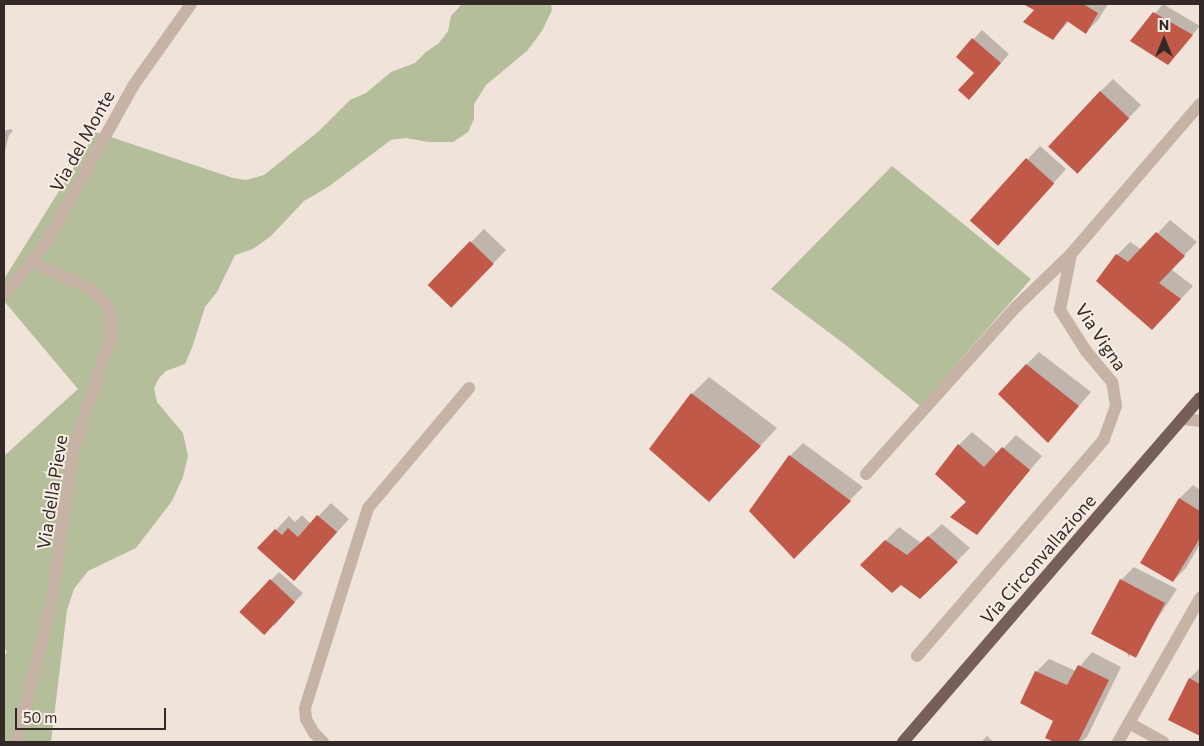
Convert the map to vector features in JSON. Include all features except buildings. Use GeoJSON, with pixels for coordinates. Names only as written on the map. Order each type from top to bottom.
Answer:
{"type":"FeatureCollection","features":[{"type":"Feature","properties":{"kind":"main road","name":"Via Circonvallazione"},"geometry":{"type":"LineString","coordinates":[[903,742],[1200,398]]}},
{"type":"Feature","properties":{"kind":"street","name":"Via del Monte"},"geometry":{"type":"LineString","coordinates":[[4,294],[32,262],[48,239],[133,86],[192,4]]}},
{"type":"Feature","properties":{"kind":"street","name":"Via Vigna"},"geometry":{"type":"LineString","coordinates":[[917,656],[1104,439],[1116,406],[1112,382],[1086,351],[1060,310],[1071,254],[1200,104]]}},
{"type":"Feature","properties":{"kind":"street"},"geometry":{"type":"LineString","coordinates":[[866,474],[1016,307],[1071,254]]}},
{"type":"Feature","properties":{"kind":"street","name":"Via della Pieve"},"geometry":{"type":"LineString","coordinates":[[16,742],[50,611],[74,447],[112,333],[109,308],[89,288],[32,262]]}},
{"type":"Feature","properties":{"kind":"street"},"geometry":{"type":"LineString","coordinates":[[323,742],[314,733],[306,720],[305,708],[368,508],[469,388]]}},
{"type":"Feature","properties":{"kind":"street"},"geometry":{"type":"LineString","coordinates":[[1182,419],[1200,421]]}},
{"type":"Feature","properties":{"kind":"street"},"geometry":{"type":"LineString","coordinates":[[1118,742],[1200,598]]}},
{"type":"Feature","properties":{"kind":"street"},"geometry":{"type":"LineString","coordinates":[[1129,723],[1163,742]]}},
{"type":"Feature","properties":{"kind":"green space"},"geometry":{"type":"Polygon","coordinates":[[[462,4],[551,4],[552,10],[542,31],[527,51],[486,85],[474,104],[474,119],[468,132],[453,142],[428,142],[406,138],[391,140],[328,187],[304,201],[271,236],[253,249],[235,255],[217,292],[205,307],[185,364],[166,371],[159,378],[154,388],[157,402],[183,433],[188,456],[183,477],[172,501],[136,548],[88,571],[74,589],[67,610],[51,742],[4,742],[4,655],[7,652],[4,647],[4,456],[78,389],[4,301],[4,279],[96,132],[233,178],[246,180],[264,175],[319,131],[350,100],[366,93],[391,72],[415,63],[439,43],[448,31],[451,16],[462,4]]]}},
{"type":"Feature","properties":{"kind":"green space"},"geometry":{"type":"Polygon","coordinates":[[[892,166],[1031,279],[920,406],[847,346],[771,289],[892,166]]]}}]}
